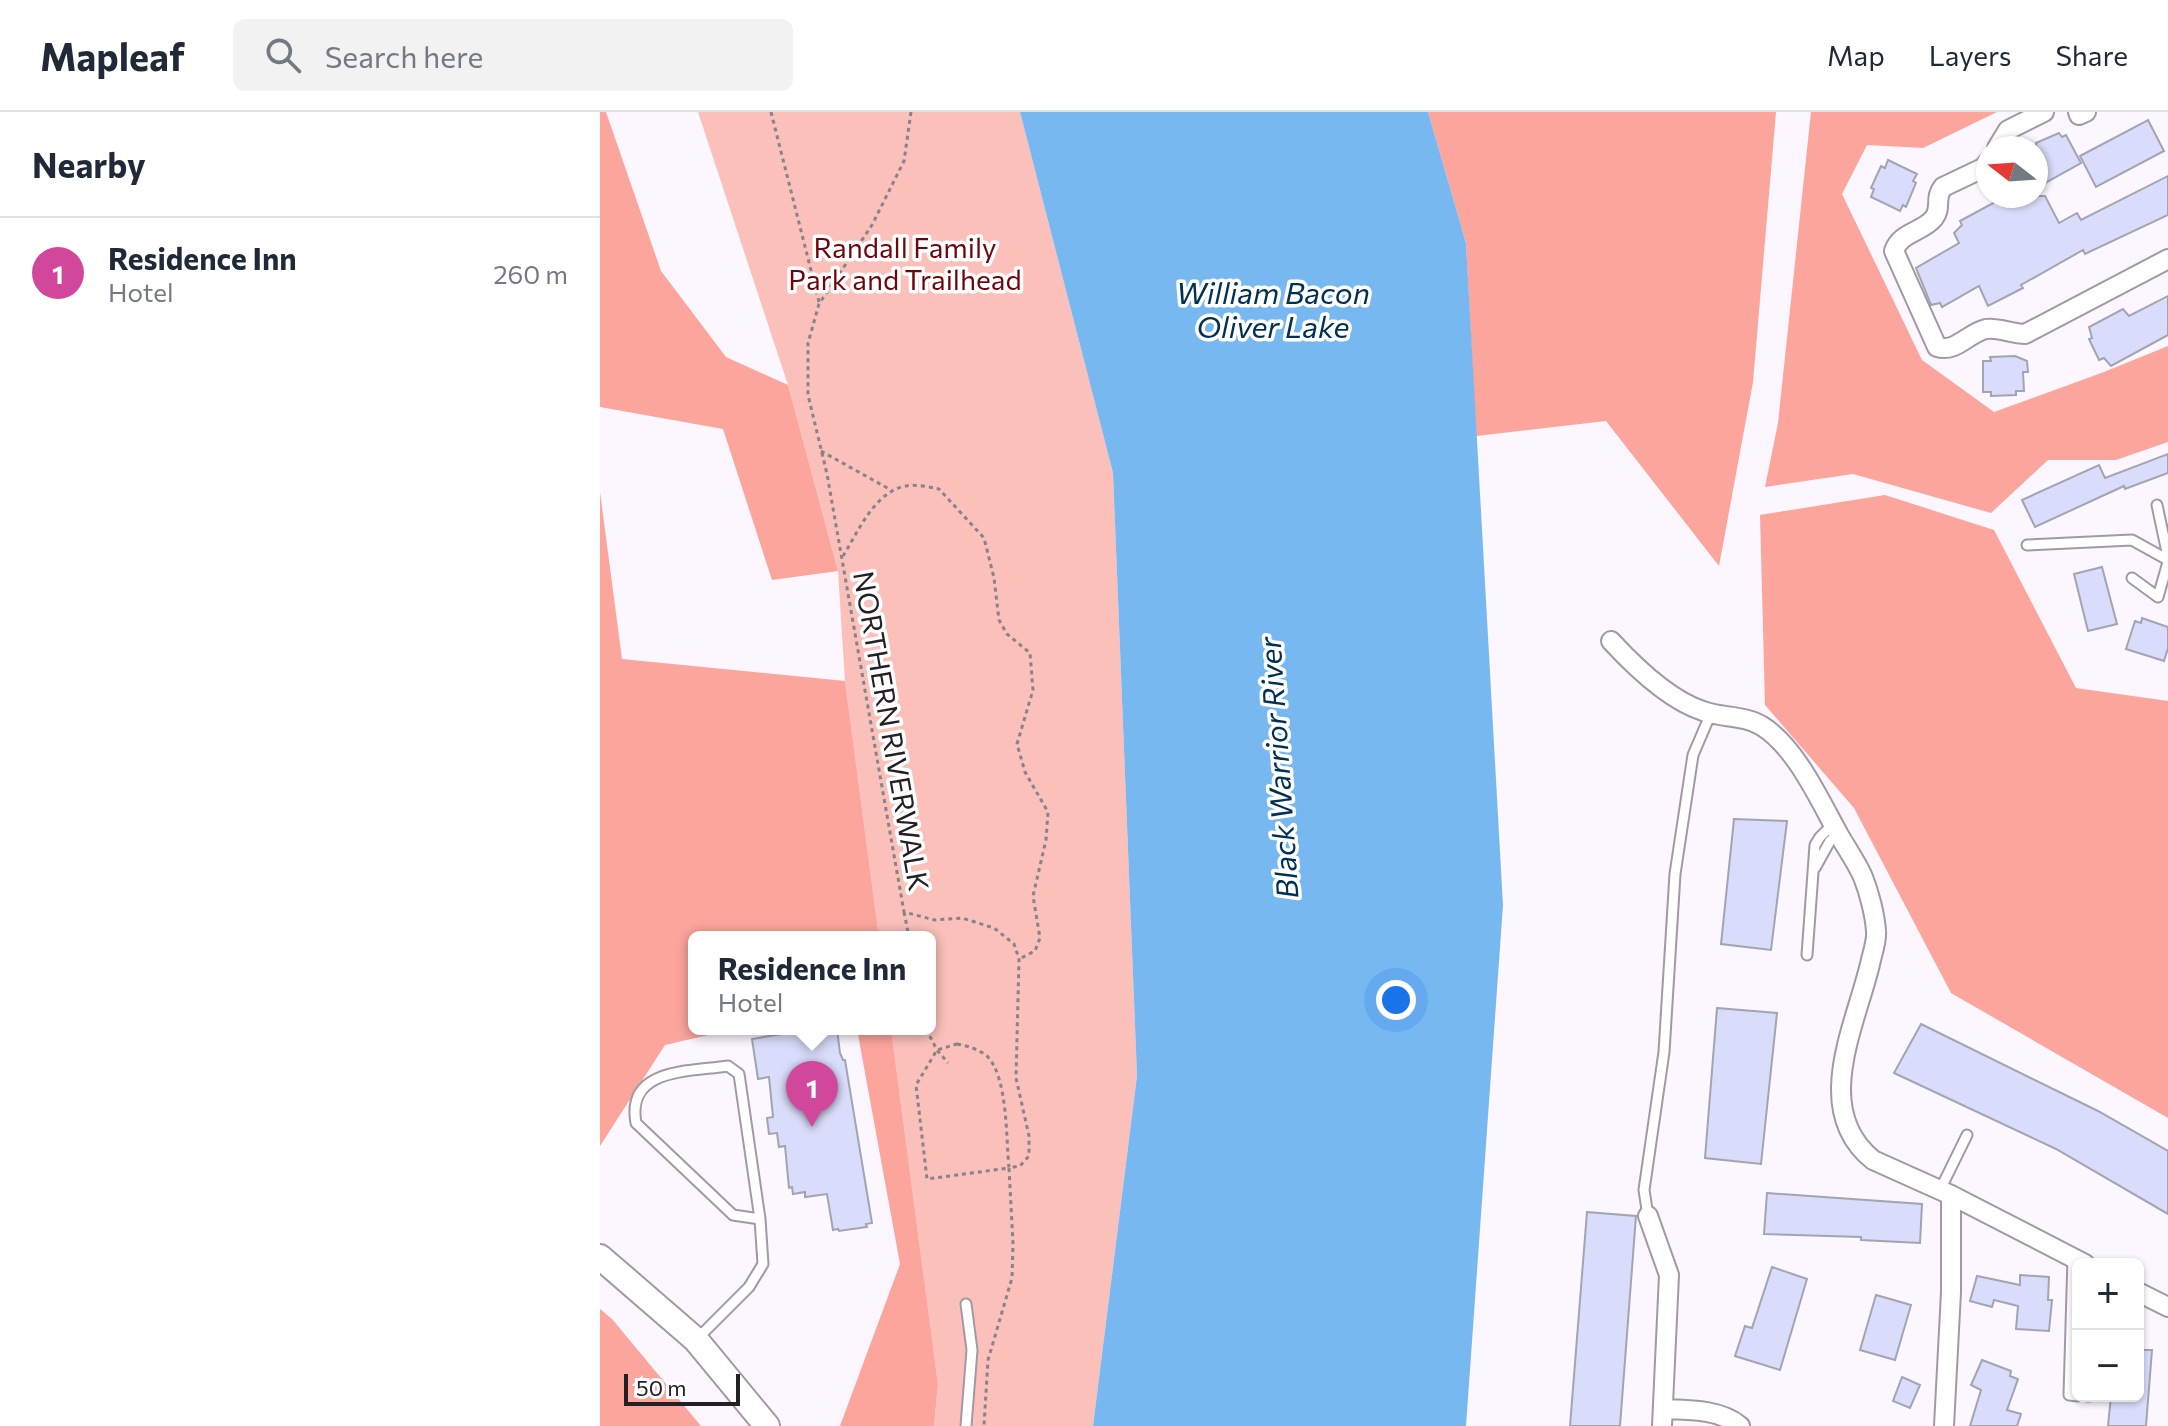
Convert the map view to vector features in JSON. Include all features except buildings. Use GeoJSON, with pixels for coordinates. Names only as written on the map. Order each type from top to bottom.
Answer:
{"type":"FeatureCollection","features":[{"type":"Feature","properties":{"kind":"main road"},"geometry":{"type":"LineString","coordinates":[[600,1257],[696,1340],[767,1426]]}},
{"type":"Feature","properties":{"kind":"street"},"geometry":{"type":"LineString","coordinates":[[2004,136],[2008,130],[2044,112]]}},
{"type":"Feature","properties":{"kind":"street"},"geometry":{"type":"LineString","coordinates":[[2078,112],[2079,115],[2086,112]]}},
{"type":"Feature","properties":{"kind":"street"},"geometry":{"type":"LineString","coordinates":[[1976,171],[1943,187],[1938,193],[1937,214],[1933,220],[1902,238],[1894,251],[1937,347],[1951,347],[1985,329],[2025,334],[2168,259]]}},
{"type":"Feature","properties":{"kind":"street"},"geometry":{"type":"LineString","coordinates":[[1611,641],[1638,670],[1685,702],[1711,713],[1760,725],[1774,736],[1798,764],[1864,878],[1877,933],[1865,987],[1847,1041],[1840,1080],[1843,1118],[1850,1135],[1873,1160],[1946,1192],[2073,1258]]}},
{"type":"Feature","properties":{"kind":"street"},"geometry":{"type":"LineString","coordinates":[[1944,1426],[1951,1292],[1946,1192]]}},
{"type":"Feature","properties":{"kind":"street"},"geometry":{"type":"LineString","coordinates":[[1648,1216],[1669,1275],[1662,1417],[1693,1410],[1728,1417],[1740,1426]]}},
{"type":"Feature","properties":{"kind":"street"},"geometry":{"type":"LineString","coordinates":[[2144,1295],[2168,1307]]}},
{"type":"Feature","properties":{"kind":"lane"},"geometry":{"type":"LineString","coordinates":[[2157,505],[2168,559],[2158,597]]}},
{"type":"Feature","properties":{"kind":"lane"},"geometry":{"type":"LineString","coordinates":[[2027,545],[2132,540],[2168,559]]}},
{"type":"Feature","properties":{"kind":"lane"},"geometry":{"type":"LineString","coordinates":[[2132,578],[2168,601]]}},
{"type":"Feature","properties":{"kind":"lane"},"geometry":{"type":"LineString","coordinates":[[1648,1216],[1644,1190],[1664,1052],[1675,874],[1693,755],[1711,713]]}},
{"type":"Feature","properties":{"kind":"lane"},"geometry":{"type":"LineString","coordinates":[[1807,955],[1815,845],[1836,829]]}},
{"type":"Feature","properties":{"kind":"lane"},"geometry":{"type":"LineString","coordinates":[[696,1340],[749,1287],[763,1264],[760,1219],[739,1074],[728,1066],[649,1080],[638,1091],[633,1106],[636,1123],[733,1215],[760,1219]]}},
{"type":"Feature","properties":{"kind":"lane"},"geometry":{"type":"LineString","coordinates":[[1946,1192],[1967,1135]]}},
{"type":"Feature","properties":{"kind":"lane"},"geometry":{"type":"LineString","coordinates":[[966,1304],[972,1350],[966,1426]]}},
{"type":"Feature","properties":{"kind":"lane"},"geometry":{"type":"LineString","coordinates":[[2072,1355],[2069,1395],[2072,1395]]}},
{"type":"Feature","properties":{"kind":"path"},"geometry":{"type":"LineString","coordinates":[[771,112],[819,304]]}},
{"type":"Feature","properties":{"kind":"path","name":"NORTHERN RIVERWALK"},"geometry":{"type":"LineString","coordinates":[[911,112],[904,161],[872,225],[819,304],[808,343],[808,395],[842,559],[904,912],[935,920],[962,918],[994,928],[1014,944],[1019,959]]}},
{"type":"Feature","properties":{"kind":"path"},"geometry":{"type":"LineString","coordinates":[[821,450],[891,490]]}},
{"type":"Feature","properties":{"kind":"path"},"geometry":{"type":"LineString","coordinates":[[842,559],[873,508],[891,490],[909,485],[939,489],[984,538],[994,578],[999,620],[1007,634],[1030,653],[1033,690],[1017,744],[1025,772],[1048,812],[1046,840],[1033,896],[1040,938],[1035,951],[1019,959],[1016,1078],[1029,1136],[1029,1156],[1020,1166],[1009,1168],[927,1179],[916,1085],[937,1050],[957,1044],[973,1047],[988,1057],[1000,1078],[1009,1168],[1012,1278],[988,1360],[984,1426]]}},
{"type":"Feature","properties":{"kind":"path"},"geometry":{"type":"LineString","coordinates":[[904,912],[908,931]]}},
{"type":"Feature","properties":{"kind":"path"},"geometry":{"type":"LineString","coordinates":[[929,1035],[948,1063]]}},
{"type":"Feature","properties":{"kind":"green space","name":"Randall Family Park and Trailhead"},"geometry":{"type":"Polygon","coordinates":[[[698,112],[1020,112],[1113,473],[1137,1076],[1093,1426],[934,1426],[938,1384],[892,1035],[936,1035],[936,931],[878,931],[845,681],[838,571],[788,385],[698,112]]]}},
{"type":"Feature","properties":{"kind":"shaded area"},"geometry":{"type":"Polygon","coordinates":[[[600,112],[606,112],[661,271],[726,357],[788,385],[838,571],[772,580],[723,429],[600,407],[600,112]]]}},
{"type":"Feature","properties":{"kind":"shaded area"},"geometry":{"type":"Polygon","coordinates":[[[1428,112],[1776,112],[1753,382],[1719,566],[1606,421],[1476,436],[1466,243],[1428,112]]]}},
{"type":"Feature","properties":{"kind":"shaded area"},"geometry":{"type":"Polygon","coordinates":[[[1811,112],[1997,112],[1923,148],[1867,145],[1842,194],[1922,360],[1994,412],[2168,346],[2168,442],[2116,460],[2048,460],[1991,513],[1853,474],[1765,487],[1778,423],[1811,112]]]}},
{"type":"Feature","properties":{"kind":"shaded area"},"geometry":{"type":"Polygon","coordinates":[[[600,492],[622,659],[845,681],[878,931],[688,931],[688,1035],[708,1035],[665,1045],[600,1146],[600,492]]]}},
{"type":"Feature","properties":{"kind":"shaded area"},"geometry":{"type":"Polygon","coordinates":[[[1885,495],[1994,530],[2076,688],[2168,701],[2168,1118],[1951,993],[1854,808],[1765,705],[1760,515],[1885,495]]]}},
{"type":"Feature","properties":{"kind":"shaded area"},"geometry":{"type":"Polygon","coordinates":[[[858,1035],[892,1035],[938,1384],[934,1426],[840,1426],[900,1264],[858,1035]]]}},
{"type":"Feature","properties":{"kind":"shaded area"},"geometry":{"type":"Polygon","coordinates":[[[600,1309],[612,1319],[701,1426],[600,1426],[600,1309]]]}},
{"type":"Feature","properties":{"kind":"water","name":"William Bacon Oliver Lake"},"geometry":{"type":"Polygon","coordinates":[[[1020,112],[1428,112],[1466,243],[1503,905],[1466,1426],[1093,1426],[1137,1076],[1113,473],[1020,112]]]}},
{"type":"Feature","properties":{"kind":"place","name":"Residence Inn"},"geometry":{"type":"Point","coordinates":[812,1127]}},
{"type":"Feature","properties":{"kind":"water label","name":"Black Warrior River"},"geometry":{"type":"Point","coordinates":[1277,768]}}]}
